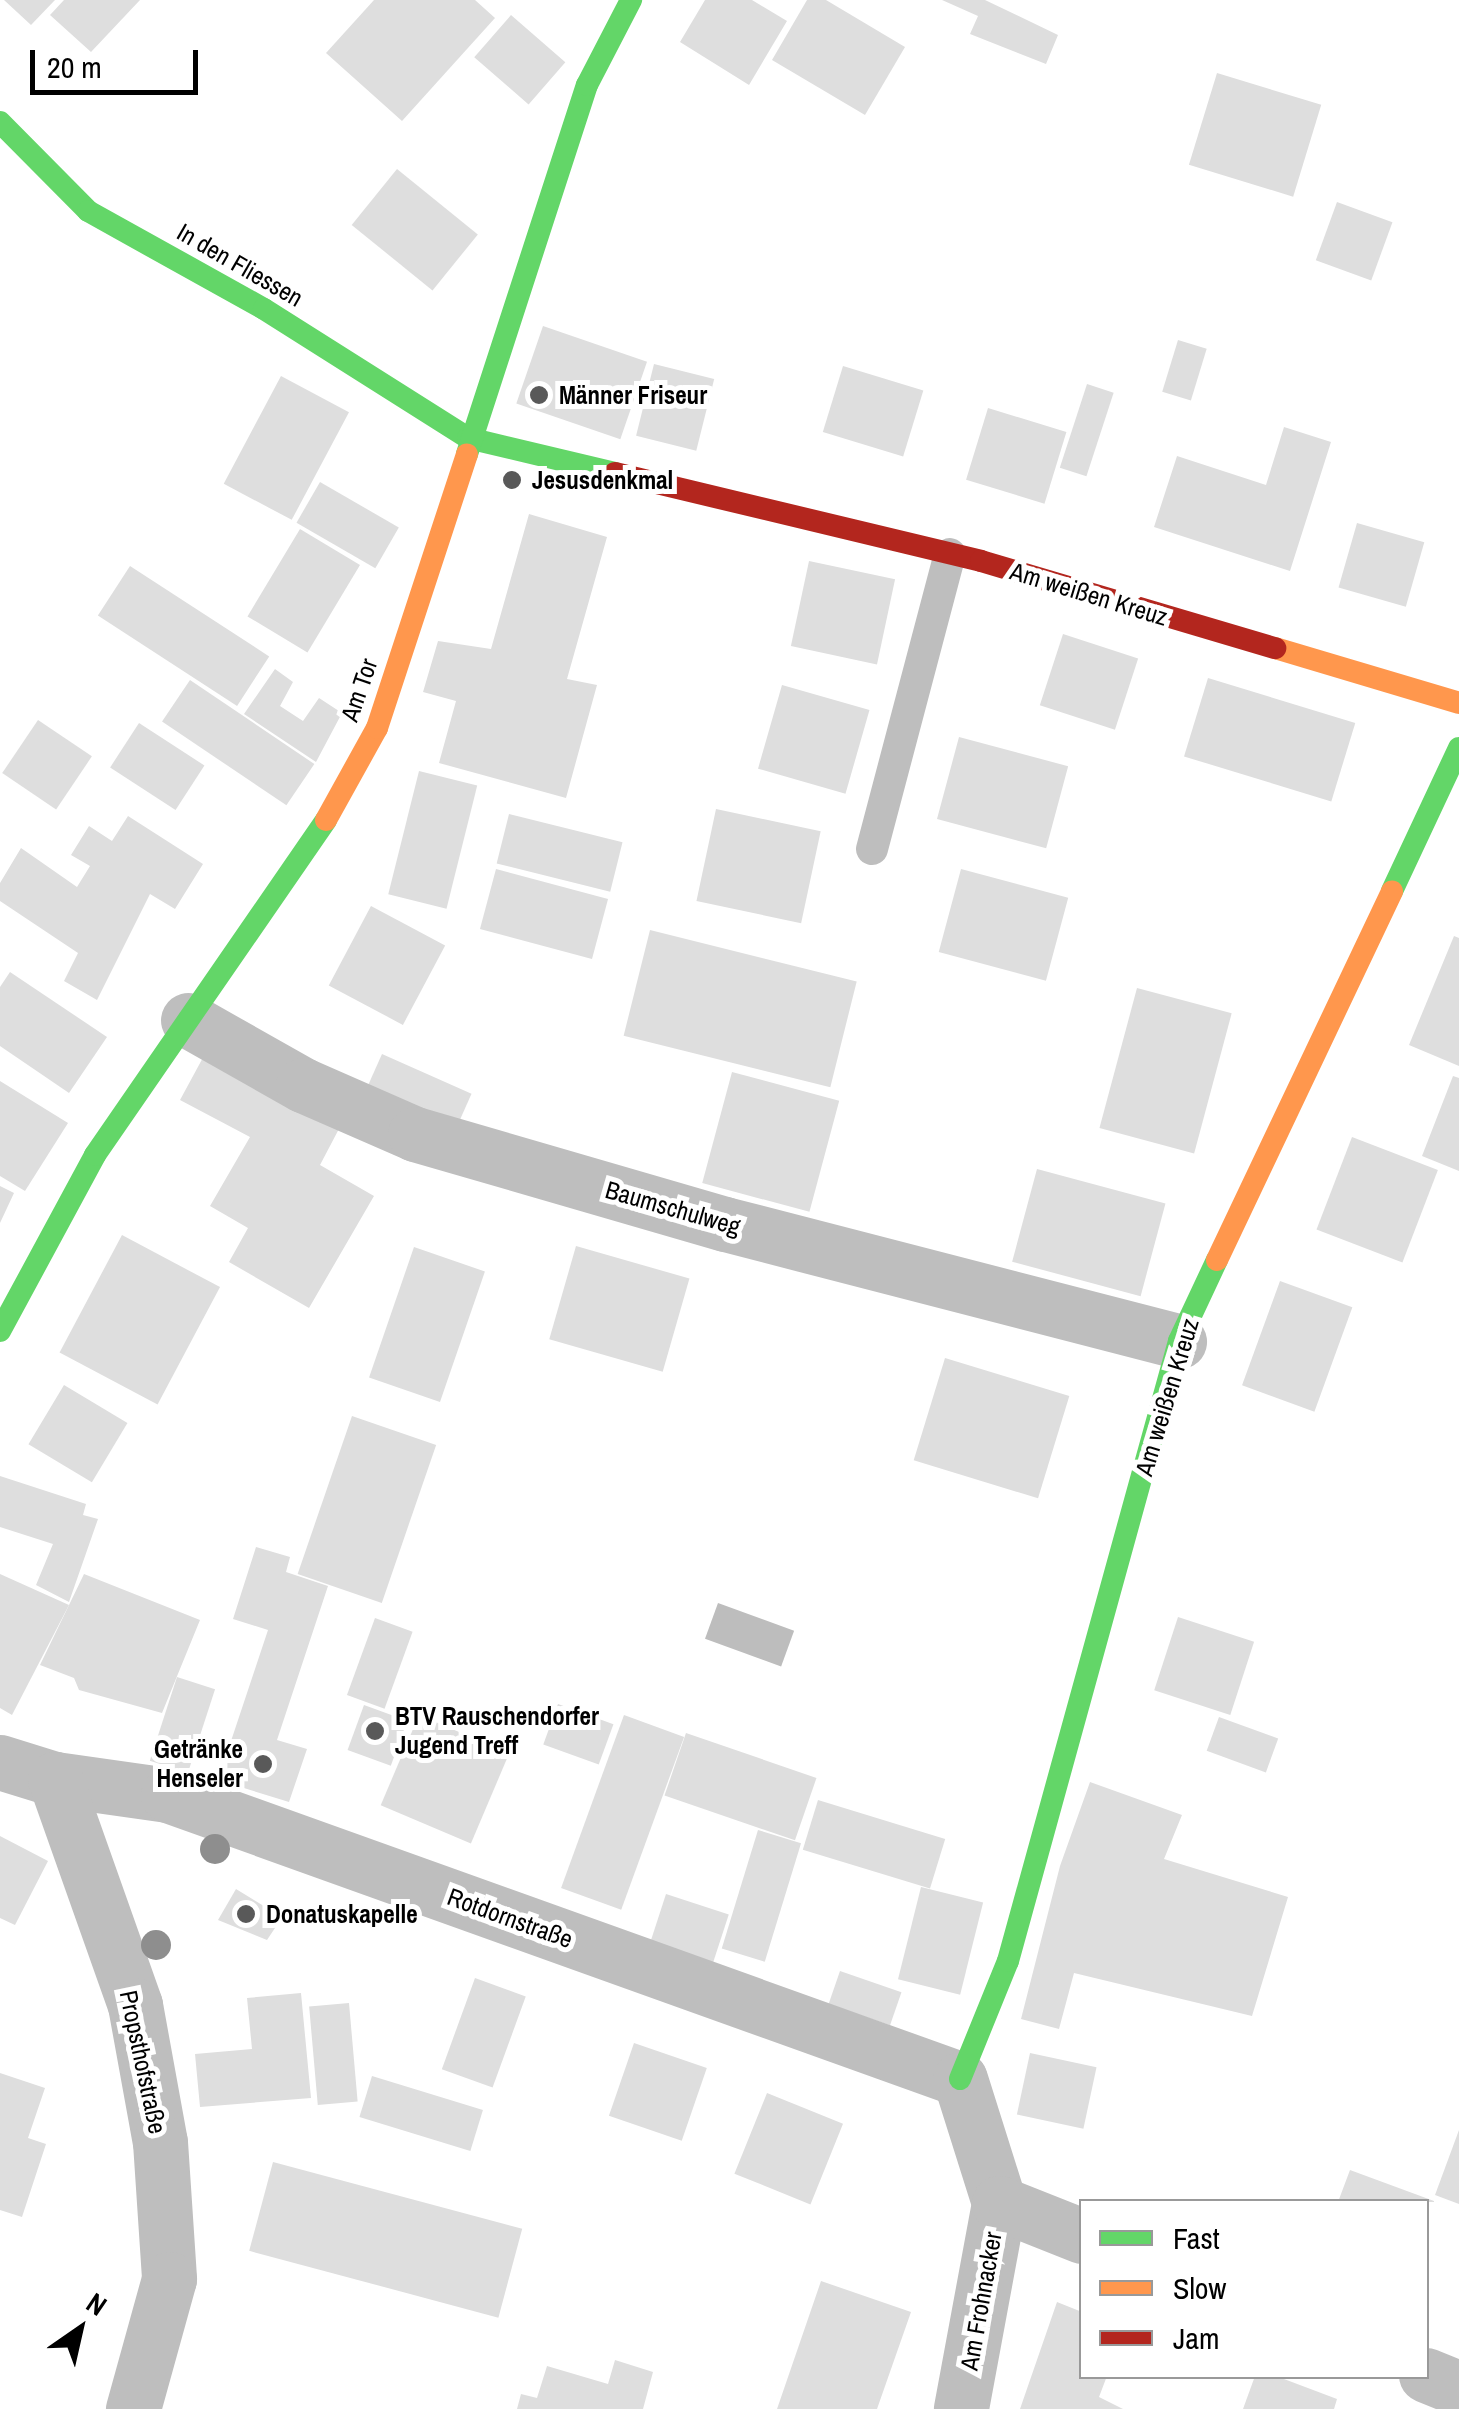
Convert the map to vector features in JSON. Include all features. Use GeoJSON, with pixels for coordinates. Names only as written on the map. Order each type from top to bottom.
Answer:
{"type":"FeatureCollection","features":[{"type":"Feature","properties":{"kind":"street","name":"Am Tor"},"geometry":{"type":"LineString","coordinates":[[0,1331],[95,1155],[324,824],[377,728],[468,438],[587,84],[631,0]]}},
{"type":"Feature","properties":{"kind":"street","name":"In den Fliessen"},"geometry":{"type":"LineString","coordinates":[[0,122],[88,211],[264,309],[468,438]]}},
{"type":"Feature","properties":{"kind":"street","name":"Am weißen Kreuz"},"geometry":{"type":"LineString","coordinates":[[468,438],[950,554],[1459,703]]}},
{"type":"Feature","properties":{"kind":"street","name":"Am weißen Kreuz"},"geometry":{"type":"LineString","coordinates":[[960,2079],[1008,1961],[1178,1342],[1459,748]]}},
{"type":"Feature","properties":{"kind":"street","name":"Baumschulweg"},"geometry":{"type":"LineString","coordinates":[[188,1020],[302,1086],[415,1134],[725,1224],[1178,1342]]}},
{"type":"Feature","properties":{"kind":"street"},"geometry":{"type":"LineString","coordinates":[[0,1762],[55,1779]]}},
{"type":"Feature","properties":{"kind":"street","name":"Rotdornstraße"},"geometry":{"type":"LineString","coordinates":[[55,1779],[168,1796],[960,2079]]}},
{"type":"Feature","properties":{"kind":"street","name":"Propsthofstraße"},"geometry":{"type":"LineString","coordinates":[[55,1779],[134,2005],[160,2142],[170,2278],[133,2409]]}},
{"type":"Feature","properties":{"kind":"street","name":"Am Frohnacker"},"geometry":{"type":"LineString","coordinates":[[960,2079],[999,2203],[961,2409]]}},
{"type":"Feature","properties":{"kind":"street"},"geometry":{"type":"LineString","coordinates":[[999,2203],[1079,2235]]}},
{"type":"Feature","properties":{"kind":"street"},"geometry":{"type":"LineString","coordinates":[[1429,2375],[1459,2388]]}},
{"type":"Feature","properties":{"kind":"lane"},"geometry":{"type":"LineString","coordinates":[[872,848],[950,554]]}},
{"type":"Feature","properties":{"kind":"shaded area"},"geometry":{"type":"Polygon","coordinates":[[[718,1603],[794,1631],[781,1666],[705,1639],[718,1603]]]}},
{"type":"Feature","properties":{"kind":"building"},"geometry":{"type":"Polygon","coordinates":[[[4,0],[55,0],[31,25],[4,0]]]}},
{"type":"Feature","properties":{"kind":"building"},"geometry":{"type":"Polygon","coordinates":[[[64,0],[140,0],[91,52],[50,15],[64,0]]]}},
{"type":"Feature","properties":{"kind":"building"},"geometry":{"type":"Polygon","coordinates":[[[374,0],[475,0],[495,18],[402,121],[326,53],[374,0]]]}},
{"type":"Feature","properties":{"kind":"building"},"geometry":{"type":"Polygon","coordinates":[[[705,0],[752,0],[787,21],[749,85],[680,42],[705,0]]]}},
{"type":"Feature","properties":{"kind":"building"},"geometry":{"type":"Polygon","coordinates":[[[807,0],[826,0],[905,47],[865,115],[772,60],[807,0]]]}},
{"type":"Feature","properties":{"kind":"building"},"geometry":{"type":"Polygon","coordinates":[[[942,0],[985,0],[1058,35],[1046,64],[970,34],[978,16],[942,0]]]}},
{"type":"Feature","properties":{"kind":"building"},"geometry":{"type":"Polygon","coordinates":[[[511,15],[565,62],[529,104],[474,57],[511,15]]]}},
{"type":"Feature","properties":{"kind":"building"},"geometry":{"type":"Polygon","coordinates":[[[1217,73],[1321,105],[1293,197],[1189,165],[1217,73]]]}},
{"type":"Feature","properties":{"kind":"building"},"geometry":{"type":"Polygon","coordinates":[[[397,169],[478,234],[433,290],[352,225],[397,169]]]}},
{"type":"Feature","properties":{"kind":"building"},"geometry":{"type":"Polygon","coordinates":[[[1337,202],[1392,222],[1371,280],[1316,260],[1337,202]]]}},
{"type":"Feature","properties":{"kind":"building"},"geometry":{"type":"Polygon","coordinates":[[[543,326],[647,362],[620,439],[516,404],[543,326]]]}},
{"type":"Feature","properties":{"kind":"building"},"geometry":{"type":"Polygon","coordinates":[[[1178,340],[1207,349],[1191,400],[1162,392],[1178,340]]]}},
{"type":"Feature","properties":{"kind":"building"},"geometry":{"type":"Polygon","coordinates":[[[654,364],[714,379],[696,451],[636,436],[654,364]]]}},
{"type":"Feature","properties":{"kind":"building"},"geometry":{"type":"Polygon","coordinates":[[[843,366],[923,391],[903,457],[823,432],[843,366]]]}},
{"type":"Feature","properties":{"kind":"building"},"geometry":{"type":"Polygon","coordinates":[[[281,376],[349,412],[292,520],[224,484],[281,376]]]}},
{"type":"Feature","properties":{"kind":"building"},"geometry":{"type":"Polygon","coordinates":[[[1087,384],[1114,393],[1086,476],[1060,468],[1087,384]]]}},
{"type":"Feature","properties":{"kind":"building"},"geometry":{"type":"Polygon","coordinates":[[[988,408],[1066,432],[1044,504],[966,480],[988,408]]]}},
{"type":"Feature","properties":{"kind":"building"},"geometry":{"type":"Polygon","coordinates":[[[1284,427],[1331,442],[1290,571],[1154,527],[1177,456],[1266,485],[1284,427]]]}},
{"type":"Feature","properties":{"kind":"building"},"geometry":{"type":"Polygon","coordinates":[[[320,482],[399,528],[375,568],[296,523],[320,482]]]}},
{"type":"Feature","properties":{"kind":"building"},"geometry":{"type":"Polygon","coordinates":[[[529,514],[607,537],[567,679],[597,685],[566,798],[439,763],[456,701],[423,692],[438,641],[491,649],[529,514]]]}},
{"type":"Feature","properties":{"kind":"building"},"geometry":{"type":"Polygon","coordinates":[[[1357,523],[1424,542],[1406,607],[1339,587],[1357,523]]]}},
{"type":"Feature","properties":{"kind":"building"},"geometry":{"type":"Polygon","coordinates":[[[300,529],[360,565],[307,652],[247,616],[300,529]]]}},
{"type":"Feature","properties":{"kind":"building"},"geometry":{"type":"Polygon","coordinates":[[[809,561],[895,579],[877,664],[791,646],[809,561]]]}},
{"type":"Feature","properties":{"kind":"building"},"geometry":{"type":"Polygon","coordinates":[[[130,566],[269,656],[237,706],[98,615],[130,566]]]}},
{"type":"Feature","properties":{"kind":"building"},"geometry":{"type":"Polygon","coordinates":[[[1063,634],[1138,658],[1115,730],[1040,705],[1063,634]]]}},
{"type":"Feature","properties":{"kind":"building"},"geometry":{"type":"Polygon","coordinates":[[[275,669],[293,682],[280,706],[303,721],[319,698],[342,713],[316,762],[244,714],[275,669]]]}},
{"type":"Feature","properties":{"kind":"building"},"geometry":{"type":"Polygon","coordinates":[[[1208,678],[1355,723],[1331,801],[1184,756],[1208,678]]]}},
{"type":"Feature","properties":{"kind":"building"},"geometry":{"type":"Polygon","coordinates":[[[190,680],[314,764],[286,805],[162,721],[190,680]]]}},
{"type":"Feature","properties":{"kind":"building"},"geometry":{"type":"Polygon","coordinates":[[[782,685],[869,710],[845,794],[758,769],[782,685]]]}},
{"type":"Feature","properties":{"kind":"building"},"geometry":{"type":"Polygon","coordinates":[[[38,720],[92,756],[56,809],[2,773],[38,720]]]}},
{"type":"Feature","properties":{"kind":"building"},"geometry":{"type":"Polygon","coordinates":[[[139,723],[204,765],[176,810],[110,767],[139,723]]]}},
{"type":"Feature","properties":{"kind":"building"},"geometry":{"type":"Polygon","coordinates":[[[959,737],[1068,766],[1046,848],[937,819],[959,737]]]}},
{"type":"Feature","properties":{"kind":"building"},"geometry":{"type":"Polygon","coordinates":[[[419,771],[477,786],[446,909],[388,894],[419,771]]]}},
{"type":"Feature","properties":{"kind":"building"},"geometry":{"type":"Polygon","coordinates":[[[716,809],[821,831],[801,923],[696,901],[716,809]]]}},
{"type":"Feature","properties":{"kind":"building"},"geometry":{"type":"Polygon","coordinates":[[[509,814],[623,842],[610,892],[497,863],[509,814]]]}},
{"type":"Feature","properties":{"kind":"building"},"geometry":{"type":"Polygon","coordinates":[[[128,816],[203,864],[175,909],[150,894],[97,1000],[64,981],[78,953],[0,901],[0,883],[21,848],[77,887],[90,866],[71,855],[89,826],[112,841],[128,816]]]}},
{"type":"Feature","properties":{"kind":"building"},"geometry":{"type":"Polygon","coordinates":[[[496,869],[608,899],[592,959],[480,929],[496,869]]]}},
{"type":"Feature","properties":{"kind":"building"},"geometry":{"type":"Polygon","coordinates":[[[961,869],[1068,898],[1046,981],[939,952],[961,869]]]}},
{"type":"Feature","properties":{"kind":"building"},"geometry":{"type":"Polygon","coordinates":[[[371,906],[445,945],[403,1025],[329,985],[371,906]]]}},
{"type":"Feature","properties":{"kind":"building"},"geometry":{"type":"Polygon","coordinates":[[[650,930],[857,982],[830,1087],[624,1036],[650,930]]]}},
{"type":"Feature","properties":{"kind":"building"},"geometry":{"type":"Polygon","coordinates":[[[1454,936],[1459,938],[1459,1066],[1409,1045],[1454,936]]]}},
{"type":"Feature","properties":{"kind":"building"},"geometry":{"type":"Polygon","coordinates":[[[10,972],[107,1037],[69,1093],[0,1046],[0,987],[10,972]]]}},
{"type":"Feature","properties":{"kind":"building"},"geometry":{"type":"Polygon","coordinates":[[[1137,988],[1232,1013],[1194,1153],[1099,1128],[1137,988]]]}},
{"type":"Feature","properties":{"kind":"building"},"geometry":{"type":"Polygon","coordinates":[[[206,1052],[341,1125],[320,1165],[374,1196],[309,1308],[229,1262],[248,1228],[210,1206],[250,1137],[180,1100],[206,1052]]]}},
{"type":"Feature","properties":{"kind":"building"},"geometry":{"type":"Polygon","coordinates":[[[382,1054],[472,1094],[455,1131],[365,1091],[382,1054]]]}},
{"type":"Feature","properties":{"kind":"building"},"geometry":{"type":"Polygon","coordinates":[[[732,1072],[839,1101],[809,1212],[702,1183],[732,1072]]]}},
{"type":"Feature","properties":{"kind":"building"},"geometry":{"type":"Polygon","coordinates":[[[1453,1076],[1459,1078],[1459,1171],[1422,1156],[1453,1076]]]}},
{"type":"Feature","properties":{"kind":"building"},"geometry":{"type":"Polygon","coordinates":[[[0,1081],[68,1123],[25,1191],[0,1176],[0,1081]]]}},
{"type":"Feature","properties":{"kind":"building"},"geometry":{"type":"Polygon","coordinates":[[[1352,1137],[1438,1170],[1402,1262],[1317,1229],[1352,1137]]]}},
{"type":"Feature","properties":{"kind":"building"},"geometry":{"type":"Polygon","coordinates":[[[1037,1169],[1165,1203],[1141,1296],[1012,1262],[1037,1169]]]}},
{"type":"Feature","properties":{"kind":"building"},"geometry":{"type":"Polygon","coordinates":[[[0,1186],[14,1193],[0,1223],[0,1186]]]}},
{"type":"Feature","properties":{"kind":"building"},"geometry":{"type":"Polygon","coordinates":[[[122,1235],[220,1287],[158,1405],[60,1352],[122,1235]]]}},
{"type":"Feature","properties":{"kind":"building"},"geometry":{"type":"Polygon","coordinates":[[[576,1246],[689,1279],[663,1372],[549,1339],[576,1246]]]}},
{"type":"Feature","properties":{"kind":"building"},"geometry":{"type":"Polygon","coordinates":[[[414,1247],[485,1271],[440,1402],[369,1377],[414,1247]]]}},
{"type":"Feature","properties":{"kind":"building"},"geometry":{"type":"Polygon","coordinates":[[[1280,1281],[1352,1307],[1314,1412],[1242,1385],[1280,1281]]]}},
{"type":"Feature","properties":{"kind":"building"},"geometry":{"type":"Polygon","coordinates":[[[945,1358],[1069,1396],[1038,1498],[914,1460],[945,1358]]]}},
{"type":"Feature","properties":{"kind":"building"},"geometry":{"type":"Polygon","coordinates":[[[64,1385],[127,1423],[92,1482],[28,1444],[64,1385]]]}},
{"type":"Feature","properties":{"kind":"building"},"geometry":{"type":"Polygon","coordinates":[[[352,1416],[436,1445],[382,1603],[298,1574],[352,1416]]]}},
{"type":"Feature","properties":{"kind":"building"},"geometry":{"type":"Polygon","coordinates":[[[0,1476],[86,1504],[83,1515],[98,1519],[69,1602],[36,1585],[53,1544],[0,1527],[0,1476]]]}},
{"type":"Feature","properties":{"kind":"building"},"geometry":{"type":"Polygon","coordinates":[[[256,1547],[290,1557],[286,1572],[328,1586],[277,1740],[307,1749],[289,1802],[218,1780],[268,1630],[233,1619],[256,1547]]]}},
{"type":"Feature","properties":{"kind":"building"},"geometry":{"type":"Polygon","coordinates":[[[0,1574],[69,1605],[12,1715],[0,1708],[0,1574]]]}},
{"type":"Feature","properties":{"kind":"building"},"geometry":{"type":"Polygon","coordinates":[[[84,1574],[200,1620],[162,1713],[79,1690],[74,1678],[40,1665],[84,1574]]]}},
{"type":"Feature","properties":{"kind":"building"},"geometry":{"type":"Polygon","coordinates":[[[1178,1617],[1254,1642],[1230,1715],[1154,1690],[1178,1617]]]}},
{"type":"Feature","properties":{"kind":"building"},"geometry":{"type":"Polygon","coordinates":[[[375,1618],[413,1632],[385,1709],[347,1695],[375,1618]]]}},
{"type":"Feature","properties":{"kind":"building"},"geometry":{"type":"Polygon","coordinates":[[[177,1677],[215,1689],[188,1773],[150,1761],[177,1677]]]}},
{"type":"Feature","properties":{"kind":"building"},"geometry":{"type":"Polygon","coordinates":[[[558,1704],[613,1724],[599,1765],[543,1744],[558,1704]]]}},
{"type":"Feature","properties":{"kind":"building"},"geometry":{"type":"Polygon","coordinates":[[[364,1705],[407,1721],[391,1766],[348,1750],[364,1705]]]}},
{"type":"Feature","properties":{"kind":"building"},"geometry":{"type":"Polygon","coordinates":[[[419,1715],[509,1753],[471,1844],[381,1805],[419,1715]]]}},
{"type":"Feature","properties":{"kind":"building"},"geometry":{"type":"Polygon","coordinates":[[[624,1715],[684,1737],[621,1910],[561,1888],[624,1715]]]}},
{"type":"Feature","properties":{"kind":"building"},"geometry":{"type":"Polygon","coordinates":[[[1219,1717],[1278,1739],[1266,1772],[1207,1751],[1219,1717]]]}},
{"type":"Feature","properties":{"kind":"building"},"geometry":{"type":"Polygon","coordinates":[[[686,1733],[816,1778],[795,1840],[665,1795],[686,1733]]]}},
{"type":"Feature","properties":{"kind":"building"},"geometry":{"type":"Polygon","coordinates":[[[1090,1782],[1182,1815],[1164,1859],[1288,1897],[1252,2016],[1074,1973],[1059,2029],[1021,2019],[1060,1866],[1090,1782]]]}},
{"type":"Feature","properties":{"kind":"building"},"geometry":{"type":"Polygon","coordinates":[[[818,1800],[945,1839],[930,1889],[803,1850],[818,1800]]]}},
{"type":"Feature","properties":{"kind":"building"},"geometry":{"type":"Polygon","coordinates":[[[758,1830],[801,1843],[765,1962],[722,1949],[758,1830]]]}},
{"type":"Feature","properties":{"kind":"building"},"geometry":{"type":"Polygon","coordinates":[[[0,1836],[48,1861],[15,1925],[0,1918],[0,1836]]]}},
{"type":"Feature","properties":{"kind":"building"},"geometry":{"type":"Polygon","coordinates":[[[921,1887],[983,1902],[960,1995],[898,1979],[921,1887]]]}},
{"type":"Feature","properties":{"kind":"building","name":"Donatuskapelle"},"geometry":{"type":"Polygon","coordinates":[[[236,1889],[267,1908],[277,1925],[267,1940],[218,1920],[236,1889]]]}},
{"type":"Feature","properties":{"kind":"building"},"geometry":{"type":"Polygon","coordinates":[[[666,1894],[729,1914],[711,1969],[648,1948],[666,1894]]]}},
{"type":"Feature","properties":{"kind":"building"},"geometry":{"type":"Polygon","coordinates":[[[840,1971],[901,1992],[890,2025],[829,2004],[840,1971]]]}},
{"type":"Feature","properties":{"kind":"building"},"geometry":{"type":"Polygon","coordinates":[[[475,1978],[526,1996],[493,2088],[442,2069],[475,1978]]]}},
{"type":"Feature","properties":{"kind":"building"},"geometry":{"type":"Polygon","coordinates":[[[301,1993],[311,2098],[200,2107],[195,2054],[252,2049],[247,1998],[301,1993]]]}},
{"type":"Feature","properties":{"kind":"building"},"geometry":{"type":"Polygon","coordinates":[[[349,2003],[358,2102],[318,2105],[309,2006],[349,2003]]]}},
{"type":"Feature","properties":{"kind":"building"},"geometry":{"type":"Polygon","coordinates":[[[634,2043],[707,2068],[682,2141],[609,2116],[634,2043]]]}},
{"type":"Feature","properties":{"kind":"building"},"geometry":{"type":"Polygon","coordinates":[[[1030,2053],[1097,2067],[1083,2129],[1017,2115],[1030,2053]]]}},
{"type":"Feature","properties":{"kind":"building"},"geometry":{"type":"Polygon","coordinates":[[[0,2073],[45,2088],[28,2138],[46,2144],[22,2217],[0,2210],[0,2073]]]}},
{"type":"Feature","properties":{"kind":"building"},"geometry":{"type":"Polygon","coordinates":[[[372,2076],[483,2110],[470,2151],[359,2117],[372,2076]]]}},
{"type":"Feature","properties":{"kind":"building"},"geometry":{"type":"Polygon","coordinates":[[[767,2093],[843,2124],[810,2204],[734,2174],[767,2093]]]}},
{"type":"Feature","properties":{"kind":"building"},"geometry":{"type":"Polygon","coordinates":[[[1459,2130],[1459,2204],[1435,2195],[1459,2130]]]}},
{"type":"Feature","properties":{"kind":"building"},"geometry":{"type":"Polygon","coordinates":[[[273,2162],[522,2229],[498,2318],[249,2251],[273,2162]]]}},
{"type":"Feature","properties":{"kind":"building"},"geometry":{"type":"Polygon","coordinates":[[[1350,2170],[1429,2199],[1339,2199],[1350,2170]]]}},
{"type":"Feature","properties":{"kind":"building"},"geometry":{"type":"Polygon","coordinates":[[[821,2281],[911,2312],[877,2409],[777,2409],[821,2281]]]}},
{"type":"Feature","properties":{"kind":"building"},"geometry":{"type":"Polygon","coordinates":[[[1057,2302],[1079,2311],[1079,2379],[1106,2379],[1099,2397],[1123,2409],[1020,2409],[1057,2302]]]}},
{"type":"Feature","properties":{"kind":"building"},"geometry":{"type":"Polygon","coordinates":[[[615,2360],[653,2372],[643,2409],[517,2409],[521,2394],[537,2398],[547,2366],[608,2384],[615,2360]]]}},
{"type":"Feature","properties":{"kind":"building"},"geometry":{"type":"Polygon","coordinates":[[[1254,2379],[1284,2379],[1337,2399],[1334,2409],[1243,2409],[1254,2379]]]}},
{"type":"Feature","properties":{"kind":"traffic: fast"},"geometry":{"type":"LineString","coordinates":[[467,454],[587,85],[631,0]]}},
{"type":"Feature","properties":{"kind":"traffic: fast"},"geometry":{"type":"LineString","coordinates":[[0,122],[88,211],[264,309],[468,438],[615,473]]}},
{"type":"Feature","properties":{"kind":"traffic: fast"},"geometry":{"type":"LineString","coordinates":[[1392,891],[1459,748]]}},
{"type":"Feature","properties":{"kind":"traffic: fast"},"geometry":{"type":"LineString","coordinates":[[0,1331],[95,1155],[326,820]]}},
{"type":"Feature","properties":{"kind":"traffic: fast"},"geometry":{"type":"LineString","coordinates":[[960,2079],[1008,1961],[1179,1341],[1217,1260]]}},
{"type":"Feature","properties":{"kind":"traffic: slow"},"geometry":{"type":"LineString","coordinates":[[326,820],[377,728],[467,454]]}},
{"type":"Feature","properties":{"kind":"traffic: slow"},"geometry":{"type":"LineString","coordinates":[[1275,648],[1459,703]]}},
{"type":"Feature","properties":{"kind":"traffic: slow"},"geometry":{"type":"LineString","coordinates":[[1217,1260],[1392,891]]}},
{"type":"Feature","properties":{"kind":"traffic: jam"},"geometry":{"type":"LineString","coordinates":[[615,473],[981,561],[1275,648]]}},
{"type":"Feature","properties":{"kind":"place","name":"Männer Friseur"},"geometry":{"type":"Point","coordinates":[539,395]}},
{"type":"Feature","properties":{"kind":"place","name":"Jesusdenkmal"},"geometry":{"type":"Point","coordinates":[512,480]}},
{"type":"Feature","properties":{"kind":"place","name":"BTV Rauschendorfer Jugend Treff"},"geometry":{"type":"Point","coordinates":[375,1731]}},
{"type":"Feature","properties":{"kind":"place","name":"Getränke Henseler"},"geometry":{"type":"Point","coordinates":[263,1764]}},
{"type":"Feature","properties":{"kind":"place","name":"Donatuskapelle"},"geometry":{"type":"Point","coordinates":[246,1914]}}]}
